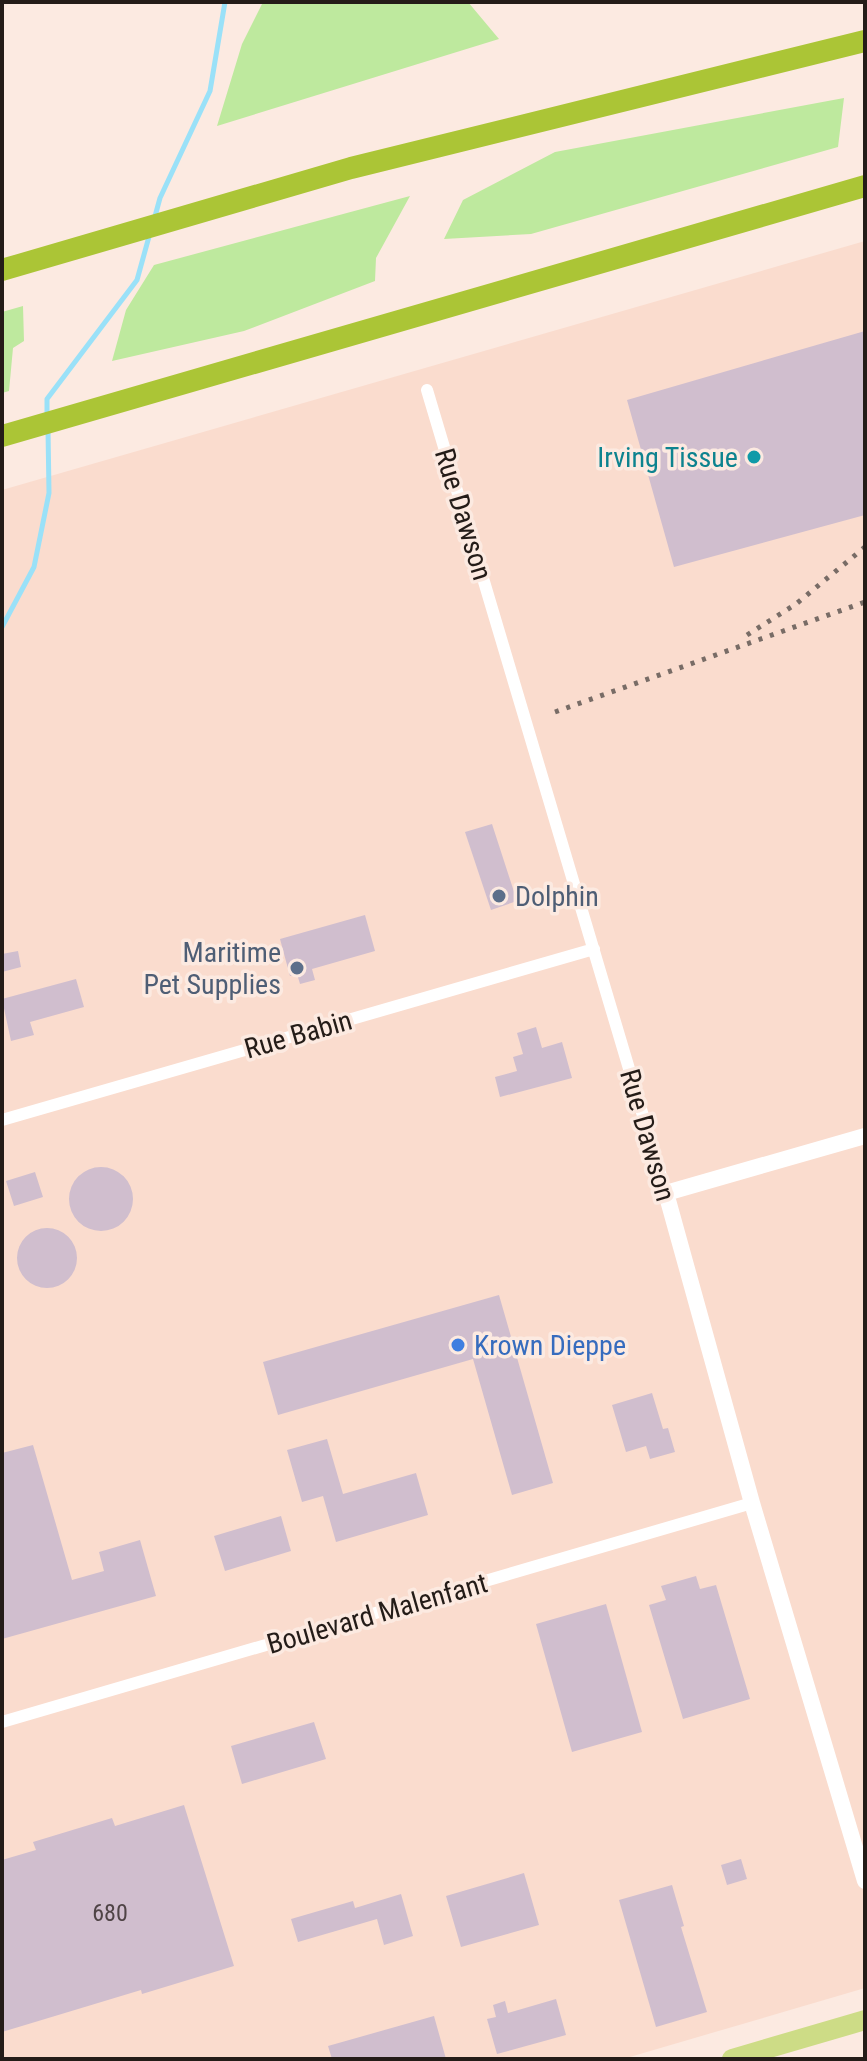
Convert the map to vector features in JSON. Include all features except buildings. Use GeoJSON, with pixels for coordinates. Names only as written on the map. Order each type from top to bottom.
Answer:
{"type":"FeatureCollection","features":[{"type":"Feature","properties":{"kind":"highway"},"geometry":{"type":"LineString","coordinates":[[2,270],[351,168],[865,41]]}},
{"type":"Feature","properties":{"kind":"highway"},"geometry":{"type":"LineString","coordinates":[[2,436],[865,186]]}},
{"type":"Feature","properties":{"kind":"main road"},"geometry":{"type":"LineString","coordinates":[[732,2059],[865,2020]]}},
{"type":"Feature","properties":{"kind":"street","name":"Rue Dawson"},"geometry":{"type":"LineString","coordinates":[[427,390],[666,1193],[752,1503],[865,1881]]}},
{"type":"Feature","properties":{"kind":"street","name":"Rue Babin"},"geometry":{"type":"LineString","coordinates":[[2,1120],[594,949]]}},
{"type":"Feature","properties":{"kind":"street"},"geometry":{"type":"LineString","coordinates":[[666,1193],[865,1136]]}},
{"type":"Feature","properties":{"kind":"street","name":"Boulevard Malenfant"},"geometry":{"type":"LineString","coordinates":[[2,1722],[752,1503]]}},
{"type":"Feature","properties":{"kind":"shaded area"},"geometry":{"type":"Polygon","coordinates":[[[865,241],[865,1988],[623,2059],[2,2059],[2,490],[865,241]]]}},
{"type":"Feature","properties":{"kind":"green space"},"geometry":{"type":"Polygon","coordinates":[[[263,2],[468,2],[499,39],[217,126],[242,44],[263,2]]]}},
{"type":"Feature","properties":{"kind":"green space"},"geometry":{"type":"Polygon","coordinates":[[[844,98],[838,147],[531,234],[444,239],[463,200],[555,152],[844,98]]]}},
{"type":"Feature","properties":{"kind":"green space"},"geometry":{"type":"Polygon","coordinates":[[[410,196],[376,258],[375,281],[244,331],[112,361],[126,310],[154,265],[410,196]]]}},
{"type":"Feature","properties":{"kind":"green space"},"geometry":{"type":"Polygon","coordinates":[[[23,306],[24,341],[13,348],[9,391],[2,393],[2,312],[23,306]]]}},
{"type":"Feature","properties":{"kind":"waterway"},"geometry":{"type":"LineString","coordinates":[[154,220],[160,198],[210,91],[225,2]]}},
{"type":"Feature","properties":{"kind":"waterway"},"geometry":{"type":"LineString","coordinates":[[47,416],[47,399],[137,280],[150,233]]}},
{"type":"Feature","properties":{"kind":"waterway"},"geometry":{"type":"LineString","coordinates":[[2,627],[34,567],[49,493],[48,429]]}},
{"type":"Feature","properties":{"kind":"railway"},"geometry":{"type":"LineString","coordinates":[[747,635],[796,604],[865,547]]}},
{"type":"Feature","properties":{"kind":"railway"},"geometry":{"type":"LineString","coordinates":[[555,712],[865,602]]}},
{"type":"Feature","properties":{"kind":"place","name":"Irving Tissue"},"geometry":{"type":"Point","coordinates":[754,457]}},
{"type":"Feature","properties":{"kind":"place","name":"Dolphin"},"geometry":{"type":"Point","coordinates":[499,896]}},
{"type":"Feature","properties":{"kind":"place","name":"Maritime Pet Supplies"},"geometry":{"type":"Point","coordinates":[297,968]}},
{"type":"Feature","properties":{"kind":"place","name":"Krown Dieppe"},"geometry":{"type":"Point","coordinates":[458,1345]}}]}
